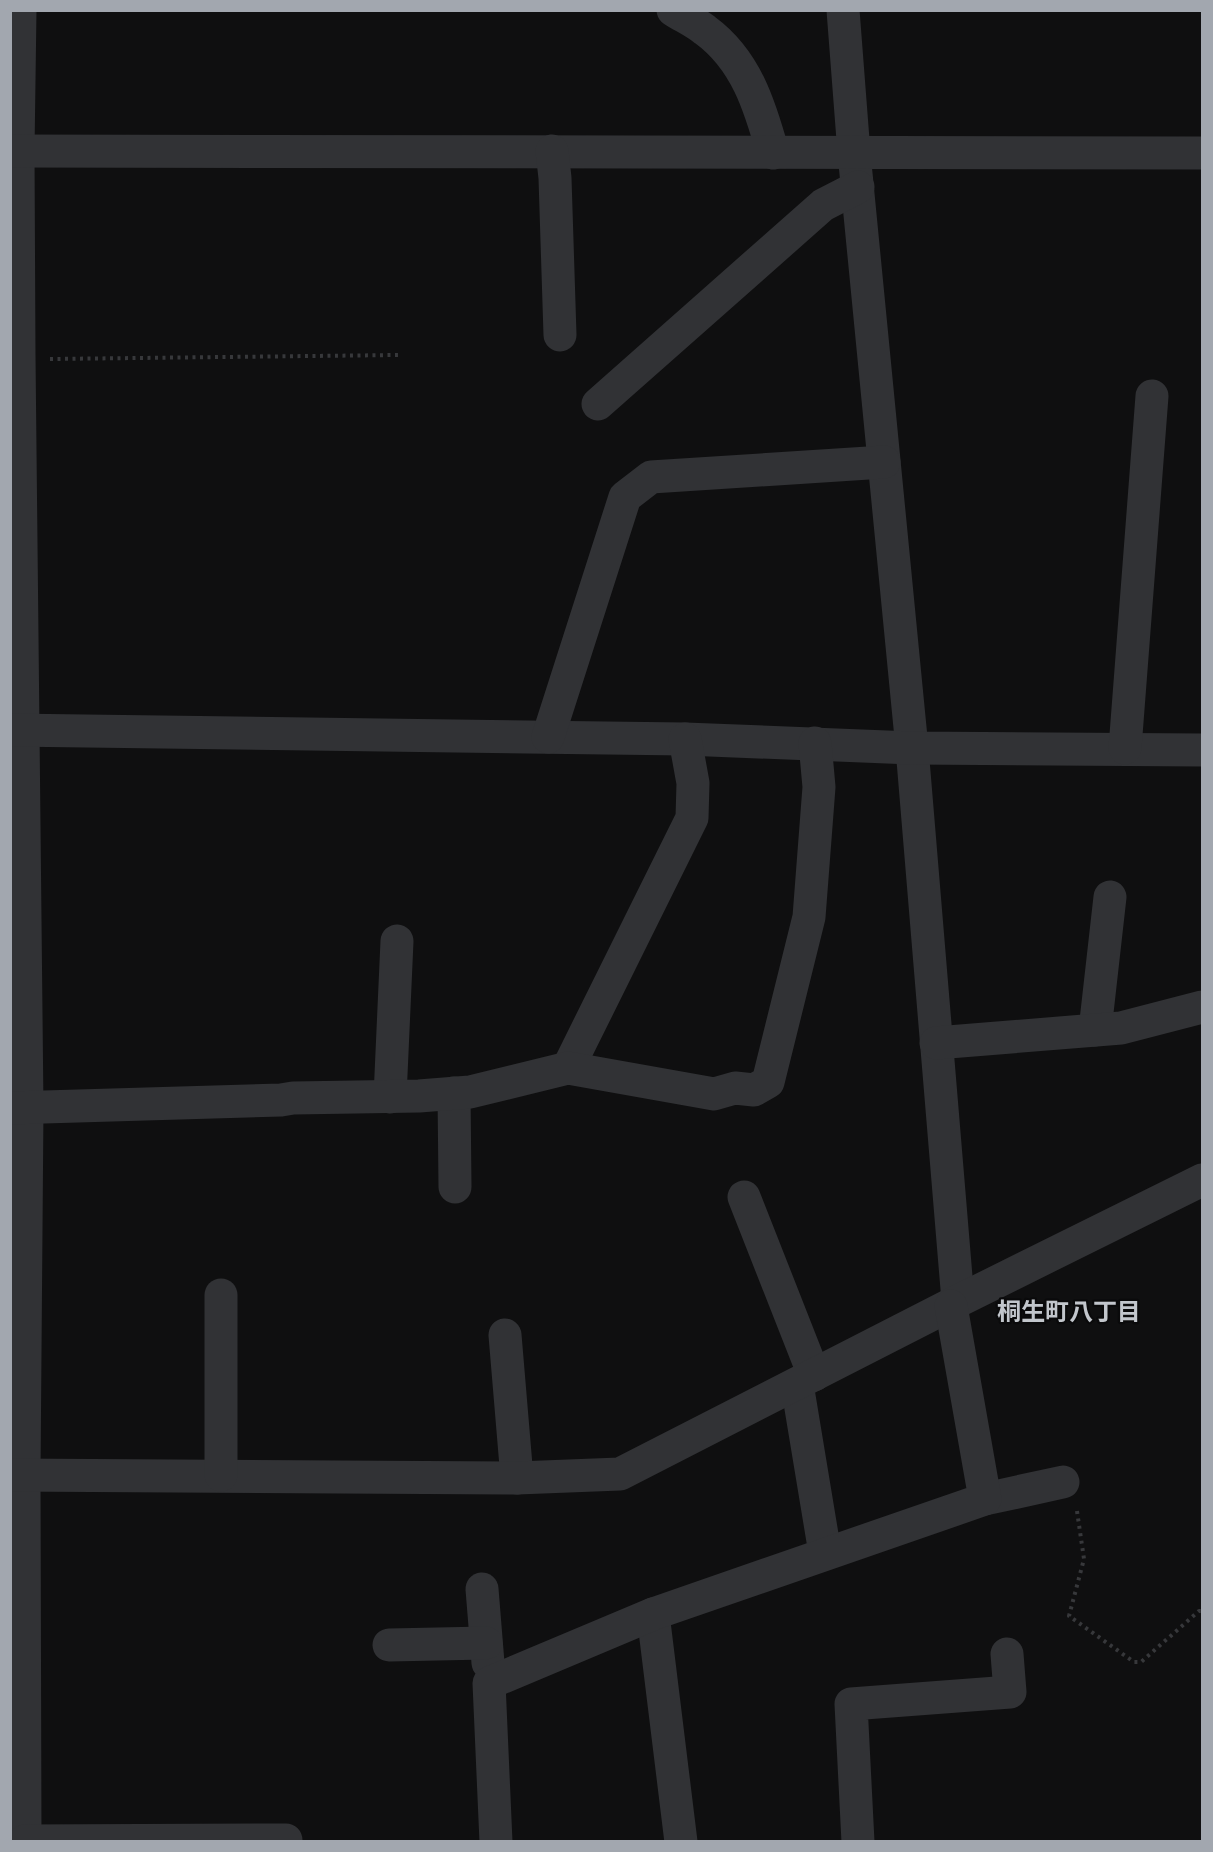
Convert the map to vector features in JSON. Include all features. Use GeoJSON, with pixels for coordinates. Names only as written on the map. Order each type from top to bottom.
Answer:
{"type":"FeatureCollection","features":[{"type":"Feature","properties":{"kind":"street"},"geometry":{"type":"LineString","coordinates":[[20,10],[14,151],[19,1108],[17,1474],[22,1838],[286,1840]]}},
{"type":"Feature","properties":{"kind":"street"},"geometry":{"type":"LineString","coordinates":[[674,10],[718,40],[745,75],[763,116],[773,153]]}},
{"type":"Feature","properties":{"kind":"street"},"geometry":{"type":"LineString","coordinates":[[843,10],[854,153],[912,748],[954,1304],[985,1499]]}},
{"type":"Feature","properties":{"kind":"street"},"geometry":{"type":"LineString","coordinates":[[14,151],[1203,153]]}},
{"type":"Feature","properties":{"kind":"street"},"geometry":{"type":"LineString","coordinates":[[552,151],[555,178],[560,335]]}},
{"type":"Feature","properties":{"kind":"street"},"geometry":{"type":"LineString","coordinates":[[598,404],[823,205],[858,187]]}},
{"type":"Feature","properties":{"kind":"street"},"geometry":{"type":"LineString","coordinates":[[1125,748],[1152,396]]}},
{"type":"Feature","properties":{"kind":"street"},"geometry":{"type":"LineString","coordinates":[[548,737],[625,498],[651,477],[884,462]]}},
{"type":"Feature","properties":{"kind":"street"},"geometry":{"type":"LineString","coordinates":[[16,730],[685,739],[912,748],[1203,750]]}},
{"type":"Feature","properties":{"kind":"street"},"geometry":{"type":"LineString","coordinates":[[568,1068],[692,818],[693,783],[685,739]]}},
{"type":"Feature","properties":{"kind":"street"},"geometry":{"type":"LineString","coordinates":[[19,1108],[293,1098],[390,1097],[470,1092],[568,1068],[714,1094],[735,1088],[754,1090],[768,1082],[809,916],[819,787],[816,743]]}},
{"type":"Feature","properties":{"kind":"street"},"geometry":{"type":"LineString","coordinates":[[1095,1030],[1110,897]]}},
{"type":"Feature","properties":{"kind":"street"},"geometry":{"type":"LineString","coordinates":[[390,1097],[397,941]]}},
{"type":"Feature","properties":{"kind":"street"},"geometry":{"type":"LineString","coordinates":[[936,1043],[1121,1028],[1203,1007]]}},
{"type":"Feature","properties":{"kind":"street"},"geometry":{"type":"LineString","coordinates":[[454,1093],[455,1187]]}},
{"type":"Feature","properties":{"kind":"street"},"geometry":{"type":"LineString","coordinates":[[17,1474],[518,1478],[620,1474],[1203,1180]]}},
{"type":"Feature","properties":{"kind":"street"},"geometry":{"type":"LineString","coordinates":[[744,1197],[806,1380],[825,1553]]}},
{"type":"Feature","properties":{"kind":"street"},"geometry":{"type":"LineString","coordinates":[[221,1295],[221,1475]]}},
{"type":"Feature","properties":{"kind":"street"},"geometry":{"type":"LineString","coordinates":[[505,1335],[518,1478]]}},
{"type":"Feature","properties":{"kind":"street"},"geometry":{"type":"LineString","coordinates":[[489,1683],[653,1614],[825,1553],[985,1499],[1063,1482]]}},
{"type":"Feature","properties":{"kind":"street"},"geometry":{"type":"LineString","coordinates":[[482,1588],[496,1842]]}},
{"type":"Feature","properties":{"kind":"street"},"geometry":{"type":"LineString","coordinates":[[653,1614],[681,1842]]}},
{"type":"Feature","properties":{"kind":"street"},"geometry":{"type":"LineString","coordinates":[[389,1645],[486,1643]]}},
{"type":"Feature","properties":{"kind":"street"},"geometry":{"type":"LineString","coordinates":[[858,1842],[851,1704],[1010,1692],[1007,1653]]}},
{"type":"Feature","properties":{"kind":"path"},"geometry":{"type":"LineString","coordinates":[[16,356],[398,355]]}},
{"type":"Feature","properties":{"kind":"path"},"geometry":{"type":"LineString","coordinates":[[1063,1482],[1072,1481],[1084,1559],[1069,1616],[1134,1662],[1141,1662],[1199,1611],[1203,1611]]}},
{"type":"Feature","properties":{"kind":"district","name":"桐生町八丁目"},"geometry":{"type":"Point","coordinates":[1069,1311]}}]}
